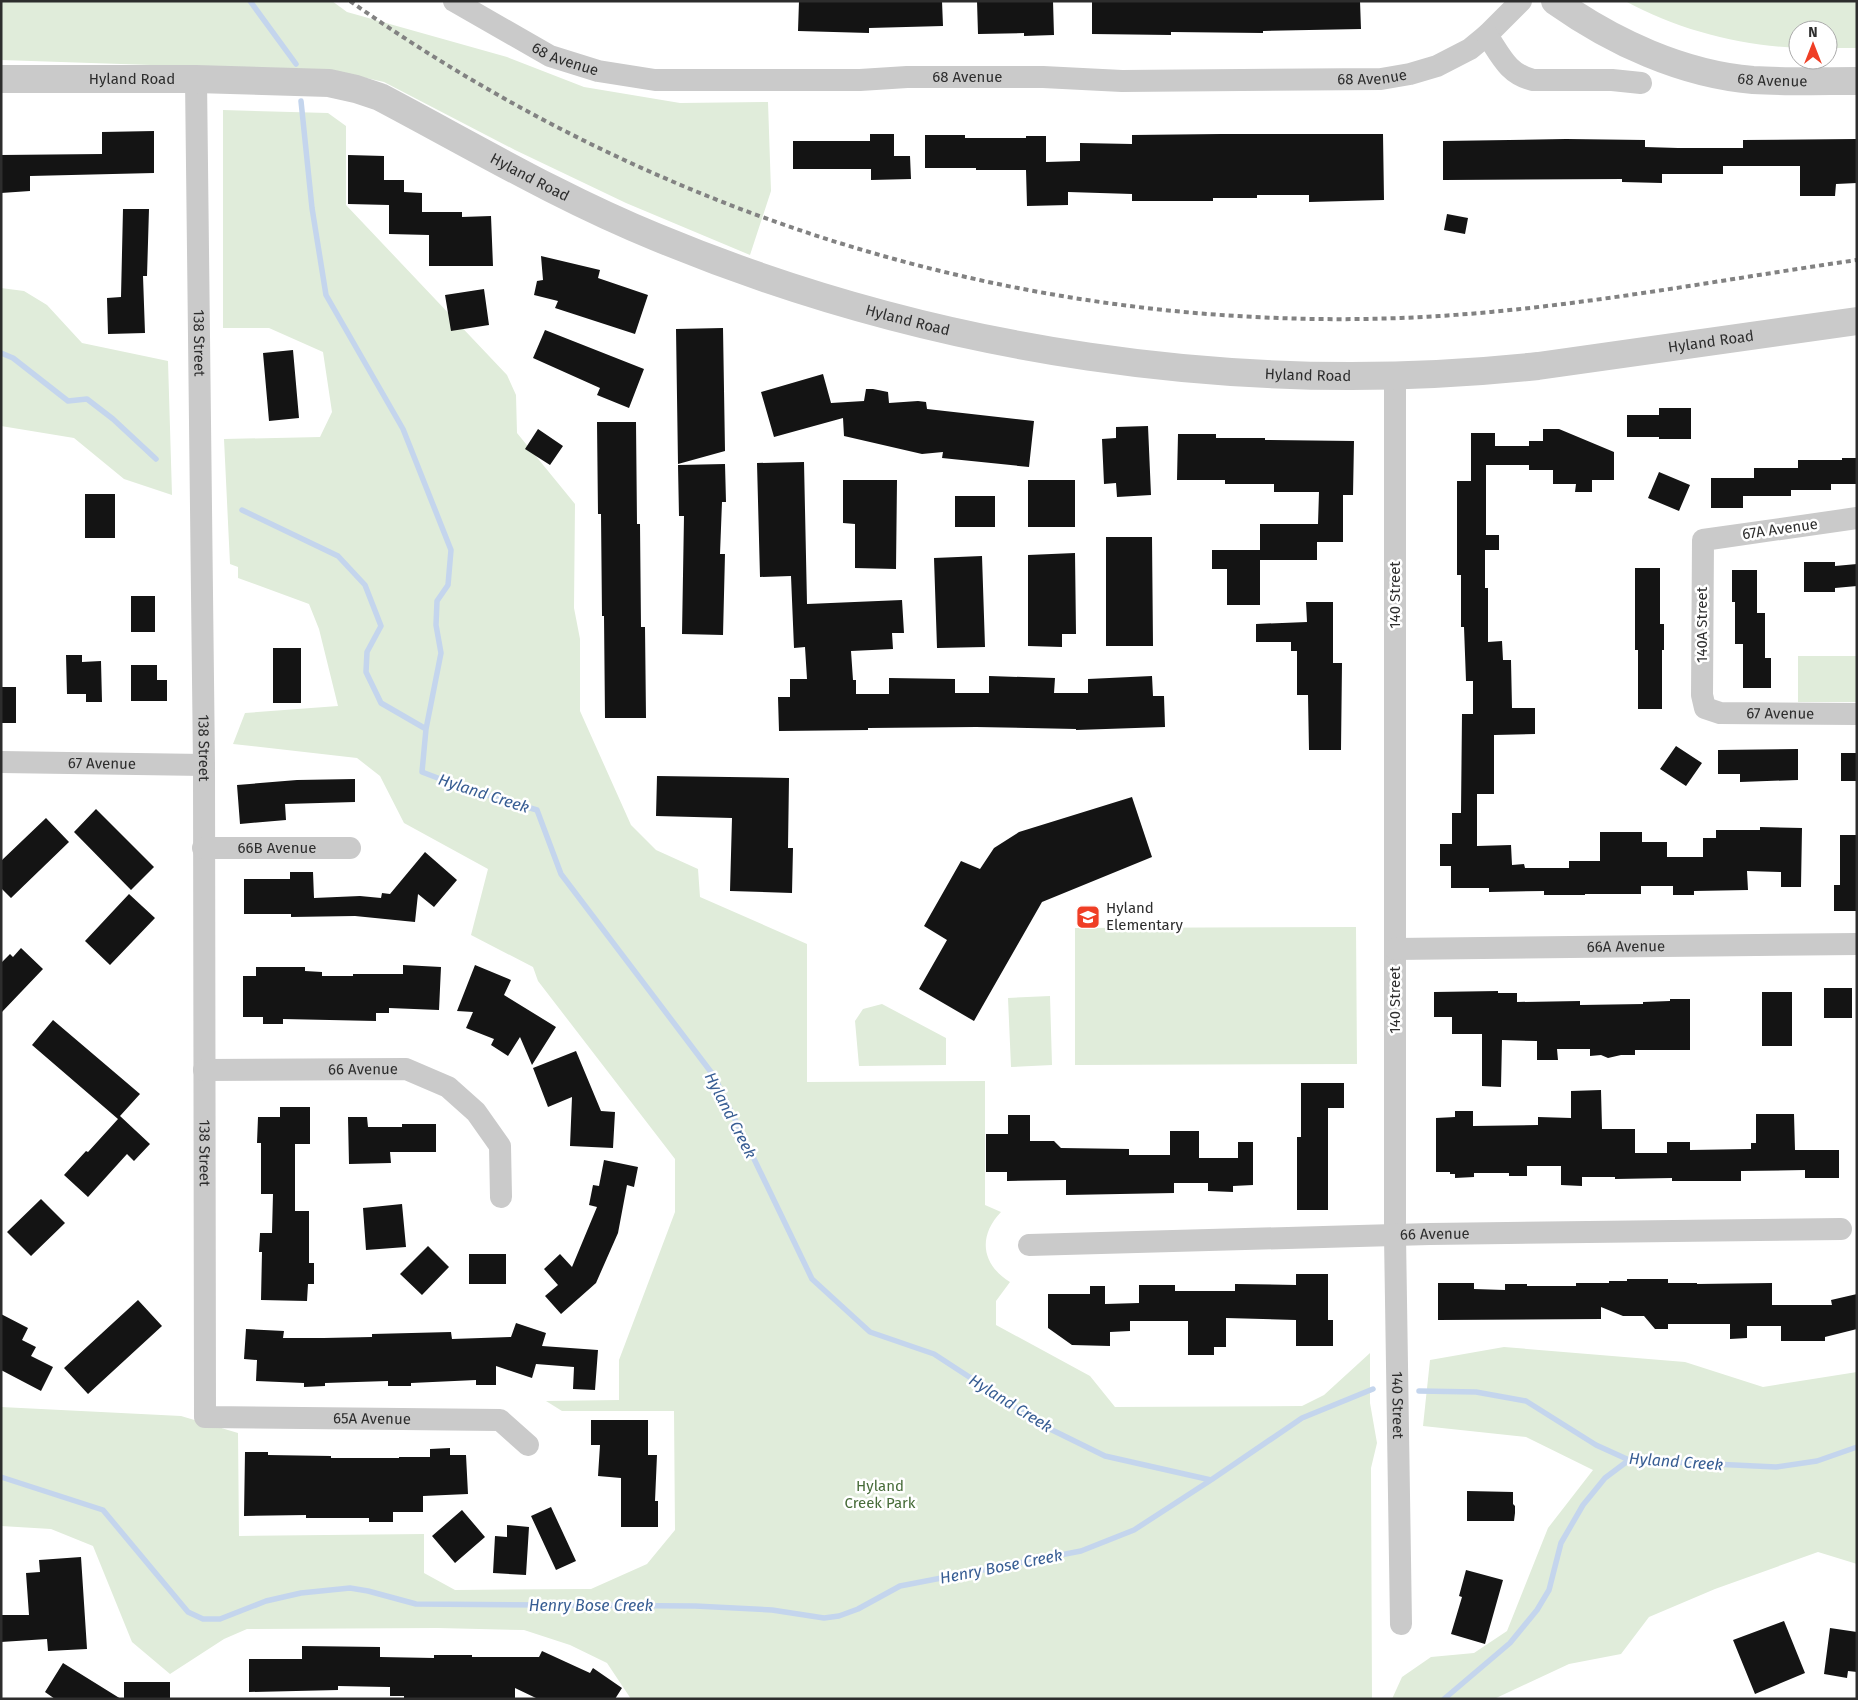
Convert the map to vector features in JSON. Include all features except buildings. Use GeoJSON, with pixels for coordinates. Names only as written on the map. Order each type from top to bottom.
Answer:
{"type":"FeatureCollection","features":[{"type":"Feature","properties":{"kind":"street","name":"68 Avenue"},"geometry":{"type":"LineString","coordinates":[[454,1],[550,56],[598,70],[655,80],[860,80],[907,77],[1043,77],[1122,81],[1381,79],[1410,74],[1437,66],[1470,49],[1521,1]]}},
{"type":"Feature","properties":{"kind":"street","name":"68 Avenue"},"geometry":{"type":"LineString","coordinates":[[1556,1],[1607,34],[1660,58],[1698,70],[1753,80],[1857,81]]}},
{"type":"Feature","properties":{"kind":"street"},"geometry":{"type":"LineString","coordinates":[[1487,35],[1512,72],[1522,77],[1540,80],[1612,80],[1641,83]]}},
{"type":"Feature","properties":{"kind":"street","name":"Hyland Road"},"geometry":{"type":"LineString","coordinates":[[1,79],[196,79],[329,83],[356,88],[380,97],[549,188],[653,236],[745,272],[884,315],[996,341],[1116,361],[1183,368],[1265,373],[1395,376],[1490,371],[1538,366],[1857,321]]}},
{"type":"Feature","properties":{"kind":"street","name":"138 Street"},"geometry":{"type":"LineString","coordinates":[[196,79],[204,765],[205,1417]]}},
{"type":"Feature","properties":{"kind":"street","name":"140 Street"},"geometry":{"type":"LineString","coordinates":[[1395,376],[1395,1236],[1401,1624]]}},
{"type":"Feature","properties":{"kind":"street","name":"67A Avenue"},"geometry":{"type":"LineString","coordinates":[[1703,540],[1857,518]]}},
{"type":"Feature","properties":{"kind":"street","name":"140A Street"},"geometry":{"type":"LineString","coordinates":[[1703,540],[1702,695],[1705,708]]}},
{"type":"Feature","properties":{"kind":"street","name":"67 Avenue"},"geometry":{"type":"LineString","coordinates":[[1705,708],[1720,713],[1857,714]]}},
{"type":"Feature","properties":{"kind":"street","name":"67 Avenue"},"geometry":{"type":"LineString","coordinates":[[1,762],[204,765]]}},
{"type":"Feature","properties":{"kind":"street","name":"66B Avenue"},"geometry":{"type":"LineString","coordinates":[[204,848],[350,848]]}},
{"type":"Feature","properties":{"kind":"street","name":"66A Avenue"},"geometry":{"type":"LineString","coordinates":[[1395,949],[1857,944]]}},
{"type":"Feature","properties":{"kind":"street","name":"66 Avenue"},"geometry":{"type":"LineString","coordinates":[[204,1070],[406,1069],[448,1087],[476,1112],[500,1146],[502,1197]]}},
{"type":"Feature","properties":{"kind":"street","name":"66 Avenue"},"geometry":{"type":"LineString","coordinates":[[1029,1244],[1430,1234],[1841,1229]]}},
{"type":"Feature","properties":{"kind":"street","name":"65A Avenue"},"geometry":{"type":"LineString","coordinates":[[205,1417],[500,1420],[528,1445]]}},
{"type":"Feature","properties":{"kind":"green space"},"geometry":{"type":"Polygon","coordinates":[[[1,1],[332,1],[347,12],[507,57],[584,87],[680,103],[768,102],[771,191],[750,255],[626,203],[515,150],[384,82],[335,71],[1,60],[1,1]]]}},
{"type":"Feature","properties":{"kind":"green space"},"geometry":{"type":"Polygon","coordinates":[[[1625,1],[1857,1],[1857,48],[1838,48],[1838,20],[1788,20],[1788,47],[1753,43],[1709,34],[1687,28],[1625,1]]]}},
{"type":"Feature","properties":{"kind":"green space","name":"Hyland Creek Park"},"geometry":{"type":"Polygon","coordinates":[[[223,110],[328,113],[346,126],[346,205],[507,375],[516,395],[517,433],[575,504],[574,608],[580,639],[580,711],[631,825],[656,850],[698,869],[700,897],[807,944],[807,1082],[985,1081],[985,1205],[1001,1212],[989,1231],[986,1249],[993,1267],[1010,1282],[996,1301],[996,1325],[1090,1376],[1115,1407],[1302,1406],[1324,1395],[1370,1353],[1370,1403],[1377,1443],[1371,1468],[1372,1699],[631,1699],[607,1663],[570,1645],[524,1630],[438,1628],[247,1629],[224,1639],[170,1674],[132,1642],[93,1546],[51,1529],[1,1526],[1,1407],[181,1416],[238,1433],[239,1536],[424,1534],[424,1573],[455,1590],[591,1589],[647,1564],[675,1530],[674,1411],[562,1411],[546,1401],[619,1400],[619,1360],[675,1212],[675,1159],[538,981],[533,967],[471,935],[488,869],[404,823],[380,776],[357,758],[233,744],[245,713],[338,706],[319,629],[309,604],[238,578],[238,567],[230,564],[224,439],[320,437],[332,412],[323,352],[269,328],[223,328],[223,110]]]}},
{"type":"Feature","properties":{"kind":"green space"},"geometry":{"type":"Polygon","coordinates":[[[1,288],[24,291],[47,305],[82,343],[168,361],[172,495],[124,479],[74,438],[1,426],[1,288]]]}},
{"type":"Feature","properties":{"kind":"green space"},"geometry":{"type":"Polygon","coordinates":[[[1798,656],[1857,656],[1857,702],[1798,702],[1798,656]]]}},
{"type":"Feature","properties":{"kind":"green space"},"geometry":{"type":"Polygon","coordinates":[[[1356,927],[1357,1064],[1075,1065],[1075,928],[1356,927]]]}},
{"type":"Feature","properties":{"kind":"green space"},"geometry":{"type":"Polygon","coordinates":[[[1050,996],[1052,1065],[1011,1067],[1008,998],[1050,996]]]}},
{"type":"Feature","properties":{"kind":"green space"},"geometry":{"type":"Polygon","coordinates":[[[882,1004],[946,1038],[946,1065],[859,1066],[855,1021],[863,1009],[882,1004]]]}},
{"type":"Feature","properties":{"kind":"green space"},"geometry":{"type":"Polygon","coordinates":[[[1504,1347],[1685,1362],[1763,1387],[1857,1372],[1857,1564],[1818,1552],[1715,1589],[1649,1617],[1621,1654],[1569,1664],[1494,1699],[1392,1699],[1402,1677],[1431,1657],[1474,1653],[1507,1631],[1548,1528],[1593,1470],[1526,1437],[1423,1426],[1430,1360],[1504,1347]]]}},
{"type":"Feature","properties":{"kind":"waterway"},"geometry":{"type":"LineString","coordinates":[[250,1],[296,64]]}},
{"type":"Feature","properties":{"kind":"waterway"},"geometry":{"type":"LineString","coordinates":[[301,101],[312,208],[326,295],[403,429],[451,550],[448,585],[437,601],[436,625],[441,653],[426,729]]}},
{"type":"Feature","properties":{"kind":"waterway","name":"Hyland Creek"},"geometry":{"type":"LineString","coordinates":[[1,353],[13,358],[68,401],[87,399],[113,419],[156,459]]}},
{"type":"Feature","properties":{"kind":"waterway","name":"Hyland Creek"},"geometry":{"type":"LineString","coordinates":[[242,510],[338,556],[365,585],[381,626],[367,652],[366,672],[381,703],[426,729],[422,772],[464,788],[537,810],[561,874],[714,1076],[812,1279],[870,1332],[934,1354],[1046,1427],[1105,1456],[1211,1480],[1302,1418],[1373,1389]]}},
{"type":"Feature","properties":{"kind":"waterway","name":"Hyland Creek"},"geometry":{"type":"LineString","coordinates":[[1419,1391],[1476,1392],[1526,1401],[1596,1445],[1629,1460],[1776,1467],[1817,1461],[1857,1447]]}},
{"type":"Feature","properties":{"kind":"waterway"},"geometry":{"type":"LineString","coordinates":[[1444,1699],[1510,1643],[1537,1610],[1549,1590],[1561,1543],[1583,1505],[1605,1478],[1629,1460]]}},
{"type":"Feature","properties":{"kind":"waterway","name":"Henry Bose Creek"},"geometry":{"type":"LineString","coordinates":[[1,1477],[103,1510],[188,1612],[203,1619],[220,1619],[266,1601],[301,1593],[350,1588],[416,1604],[695,1606],[772,1610],[824,1618],[839,1616],[858,1609],[900,1586],[1081,1551],[1134,1530],[1211,1480]]}},
{"type":"Feature","properties":{"kind":"railway"},"geometry":{"type":"LineString","coordinates":[[350,1],[468,77],[591,144],[718,200],[850,246],[984,281],[1121,305],[1260,317],[1401,318],[1458,315],[1572,303],[1857,260]]}},
{"type":"Feature","properties":{"kind":"place","name":"Hyland Elementary"},"geometry":{"type":"Point","coordinates":[1088,917]}}]}
